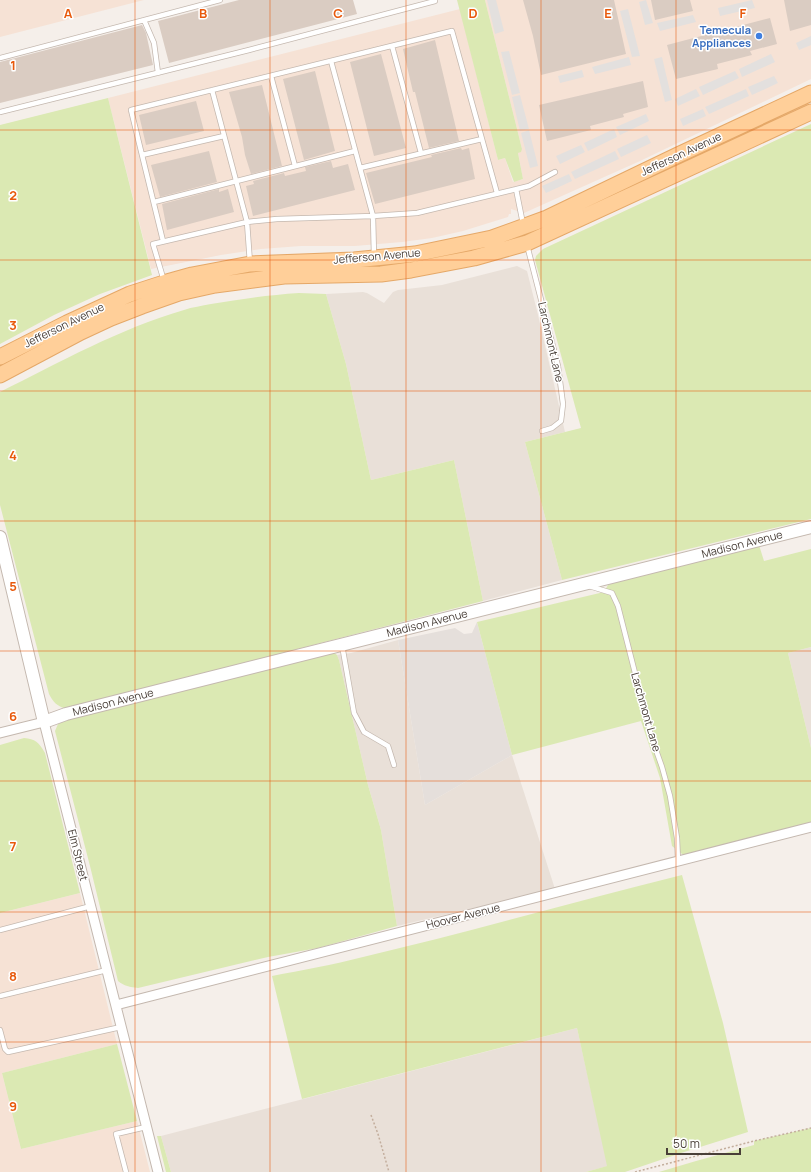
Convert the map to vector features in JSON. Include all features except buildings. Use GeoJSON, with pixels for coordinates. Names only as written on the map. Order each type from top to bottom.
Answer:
{"type":"FeatureCollection","features":[{"type":"Feature","properties":{"kind":"main road"},"geometry":{"type":"LineString","coordinates":[[732,148],[750,132],[792,111],[805,96]]}},
{"type":"Feature","properties":{"kind":"main road","name":"Jefferson Avenue"},"geometry":{"type":"LineString","coordinates":[[0,357],[67,322],[130,294],[192,275],[250,264],[374,258],[414,254],[492,238],[525,235],[547,218],[805,96]]}},
{"type":"Feature","properties":{"kind":"main road","name":"Jefferson Avenue"},"geometry":{"type":"LineString","coordinates":[[0,375],[111,318],[142,306],[215,285],[284,276],[381,274],[412,270],[474,258],[732,148],[811,112]]}},
{"type":"Feature","properties":{"kind":"main road"},"geometry":{"type":"LineString","coordinates":[[180,294],[202,282],[248,270],[250,264]]}},
{"type":"Feature","properties":{"kind":"street","name":"Madison Avenue"},"geometry":{"type":"LineString","coordinates":[[44,722],[73,712],[811,527]]}},
{"type":"Feature","properties":{"kind":"street","name":"Elm Street"},"geometry":{"type":"LineString","coordinates":[[0,537],[44,722],[158,1172]]}},
{"type":"Feature","properties":{"kind":"street"},"geometry":{"type":"LineString","coordinates":[[0,733],[44,722]]}},
{"type":"Feature","properties":{"kind":"street","name":"Hoover Avenue"},"geometry":{"type":"LineString","coordinates":[[116,1005],[811,827]]}},
{"type":"Feature","properties":{"kind":"lane"},"geometry":{"type":"LineString","coordinates":[[0,58],[220,0]]}},
{"type":"Feature","properties":{"kind":"lane"},"geometry":{"type":"LineString","coordinates":[[0,112],[158,73],[435,0]]}},
{"type":"Feature","properties":{"kind":"lane"},"geometry":{"type":"LineString","coordinates":[[144,20],[154,44],[158,73]]}},
{"type":"Feature","properties":{"kind":"lane"},"geometry":{"type":"LineString","coordinates":[[163,241],[131,110],[452,31],[497,194]]}},
{"type":"Feature","properties":{"kind":"lane"},"geometry":{"type":"LineString","coordinates":[[392,46],[421,154]]}},
{"type":"Feature","properties":{"kind":"lane"},"geometry":{"type":"LineString","coordinates":[[331,61],[373,216],[374,258]]}},
{"type":"Feature","properties":{"kind":"lane"},"geometry":{"type":"LineString","coordinates":[[271,76],[295,166]]}},
{"type":"Feature","properties":{"kind":"lane"},"geometry":{"type":"LineString","coordinates":[[212,90],[246,222],[250,264]]}},
{"type":"Feature","properties":{"kind":"lane"},"geometry":{"type":"LineString","coordinates":[[142,156],[224,136]]}},
{"type":"Feature","properties":{"kind":"lane"},"geometry":{"type":"LineString","coordinates":[[360,168],[482,139]]}},
{"type":"Feature","properties":{"kind":"lane"},"geometry":{"type":"LineString","coordinates":[[154,202],[355,151]]}},
{"type":"Feature","properties":{"kind":"lane"},"geometry":{"type":"LineString","coordinates":[[164,283],[153,244],[163,241],[246,222],[277,219],[418,213],[529,186],[555,172]]}},
{"type":"Feature","properties":{"kind":"lane"},"geometry":{"type":"LineString","coordinates":[[516,189],[525,235]]}},
{"type":"Feature","properties":{"kind":"lane","name":"Larchmont Lane"},"geometry":{"type":"LineString","coordinates":[[525,235],[558,366],[563,404],[561,421],[552,428],[542,431]]}},
{"type":"Feature","properties":{"kind":"lane","name":"Larchmont Lane"},"geometry":{"type":"LineString","coordinates":[[584,584],[612,593],[618,606],[651,736],[670,796],[677,838],[678,861]]}},
{"type":"Feature","properties":{"kind":"lane"},"geometry":{"type":"LineString","coordinates":[[342,645],[354,713],[364,732],[388,746],[394,765]]}},
{"type":"Feature","properties":{"kind":"lane"},"geometry":{"type":"LineString","coordinates":[[0,930],[91,906]]}},
{"type":"Feature","properties":{"kind":"lane"},"geometry":{"type":"LineString","coordinates":[[0,996],[107,970]]}},
{"type":"Feature","properties":{"kind":"lane"},"geometry":{"type":"LineString","coordinates":[[0,1030],[5,1048],[8,1052],[121,1027]]}},
{"type":"Feature","properties":{"kind":"lane"},"geometry":{"type":"LineString","coordinates":[[126,1172],[116,1134],[146,1127]]}},
{"type":"Feature","properties":{"kind":"path"},"geometry":{"type":"LineString","coordinates":[[370,1115],[378,1134],[389,1172]]}},
{"type":"Feature","properties":{"kind":"path"},"geometry":{"type":"LineString","coordinates":[[635,1172],[754,1141],[811,1128]]}},
{"type":"Feature","properties":{"kind":"shaded area"},"geometry":{"type":"Polygon","coordinates":[[[0,0],[144,0],[0,37],[0,0]]]}},
{"type":"Feature","properties":{"kind":"shaded area"},"geometry":{"type":"Polygon","coordinates":[[[485,0],[811,0],[811,79],[640,161],[524,213],[511,209],[511,214],[509,214],[508,217],[463,231],[432,238],[402,242],[355,246],[301,246],[261,249],[221,255],[151,269],[108,98],[460,9],[498,160],[505,158],[513,182],[523,179],[518,153],[522,149],[485,0]]]}},
{"type":"Feature","properties":{"kind":"shaded area"},"geometry":{"type":"Polygon","coordinates":[[[487,0],[496,0],[504,31],[495,34],[487,0]]]}},
{"type":"Feature","properties":{"kind":"shaded area"},"geometry":{"type":"Polygon","coordinates":[[[646,0],[653,23],[645,25],[639,2],[646,0]]]}},
{"type":"Feature","properties":{"kind":"shaded area"},"geometry":{"type":"Polygon","coordinates":[[[752,0],[755,8],[720,16],[718,8],[752,0]]]}},
{"type":"Feature","properties":{"kind":"shaded area"},"geometry":{"type":"Polygon","coordinates":[[[628,9],[640,56],[632,57],[620,11],[628,9]]]}},
{"type":"Feature","properties":{"kind":"shaded area"},"geometry":{"type":"Polygon","coordinates":[[[693,15],[696,22],[660,31],[657,23],[693,15]]]}},
{"type":"Feature","properties":{"kind":"shaded area"},"geometry":{"type":"Polygon","coordinates":[[[811,36],[811,45],[799,50],[796,43],[811,36]]]}},
{"type":"Feature","properties":{"kind":"shaded area"},"geometry":{"type":"Polygon","coordinates":[[[509,51],[520,93],[512,95],[501,52],[509,51]]]}},
{"type":"Feature","properties":{"kind":"shaded area"},"geometry":{"type":"Polygon","coordinates":[[[771,54],[775,62],[742,77],[739,69],[771,54]]]}},
{"type":"Feature","properties":{"kind":"shaded area"},"geometry":{"type":"Polygon","coordinates":[[[629,57],[631,65],[595,74],[592,67],[629,57]]]}},
{"type":"Feature","properties":{"kind":"shaded area"},"geometry":{"type":"Polygon","coordinates":[[[662,57],[672,100],[665,102],[654,59],[662,57]]]}},
{"type":"Feature","properties":{"kind":"shaded area"},"geometry":{"type":"Polygon","coordinates":[[[582,70],[584,77],[560,83],[558,76],[582,70]]]}},
{"type":"Feature","properties":{"kind":"shaded area"},"geometry":{"type":"Polygon","coordinates":[[[735,71],[739,78],[703,95],[699,87],[735,71]]]}},
{"type":"Feature","properties":{"kind":"shaded area"},"geometry":{"type":"Polygon","coordinates":[[[774,76],[778,83],[752,95],[748,87],[774,76]]]}},
{"type":"Feature","properties":{"kind":"shaded area"},"geometry":{"type":"Polygon","coordinates":[[[696,89],[700,96],[678,106],[675,99],[696,89]]]}},
{"type":"Feature","properties":{"kind":"shaded area"},"geometry":{"type":"Polygon","coordinates":[[[746,89],[749,96],[709,114],[705,107],[746,89]]]}},
{"type":"Feature","properties":{"kind":"shaded area"},"geometry":{"type":"Polygon","coordinates":[[[520,95],[529,129],[520,131],[512,97],[520,95]]]}},
{"type":"Feature","properties":{"kind":"shaded area"},"geometry":{"type":"Polygon","coordinates":[[[703,109],[706,116],[683,126],[680,119],[703,109]]]}},
{"type":"Feature","properties":{"kind":"shaded area"},"geometry":{"type":"Polygon","coordinates":[[[646,114],[649,121],[620,135],[616,127],[646,114]]]}},
{"type":"Feature","properties":{"kind":"shaded area"},"geometry":{"type":"Polygon","coordinates":[[[614,129],[617,137],[588,151],[584,143],[614,129]]]}},
{"type":"Feature","properties":{"kind":"shaded area"},"geometry":{"type":"Polygon","coordinates":[[[529,130],[538,166],[530,168],[521,133],[529,130]]]}},
{"type":"Feature","properties":{"kind":"shaded area"},"geometry":{"type":"Polygon","coordinates":[[[647,135],[651,143],[621,157],[617,149],[647,135]]]}},
{"type":"Feature","properties":{"kind":"shaded area"},"geometry":{"type":"Polygon","coordinates":[[[581,145],[585,152],[560,164],[556,156],[581,145]]]}},
{"type":"Feature","properties":{"kind":"shaded area"},"geometry":{"type":"Polygon","coordinates":[[[615,151],[619,159],[575,179],[571,172],[615,151]]]}},
{"type":"Feature","properties":{"kind":"shaded area"},"geometry":{"type":"Polygon","coordinates":[[[569,174],[572,181],[546,193],[542,186],[569,174]]]}},
{"type":"Feature","properties":{"kind":"shaded area"},"geometry":{"type":"Polygon","coordinates":[[[517,266],[527,271],[565,432],[525,442],[562,580],[483,601],[454,460],[371,480],[346,364],[326,294],[363,292],[384,303],[393,292],[398,290],[442,285],[517,266]]]}},
{"type":"Feature","properties":{"kind":"shaded area"},"geometry":{"type":"Polygon","coordinates":[[[477,622],[512,755],[425,805],[398,640],[455,628],[464,634],[472,633],[477,622]]]}},
{"type":"Feature","properties":{"kind":"shaded area"},"geometry":{"type":"Polygon","coordinates":[[[398,640],[425,805],[512,755],[555,889],[397,926],[381,830],[368,785],[337,655],[351,653],[398,640]]]}},
{"type":"Feature","properties":{"kind":"shaded area"},"geometry":{"type":"Polygon","coordinates":[[[811,647],[811,748],[788,653],[811,647]]]}},
{"type":"Feature","properties":{"kind":"shaded area"},"geometry":{"type":"Polygon","coordinates":[[[80,893],[117,1044],[2,1073],[21,1149],[137,1121],[150,1172],[0,1172],[0,913],[80,893]]]}},
{"type":"Feature","properties":{"kind":"shaded area"},"geometry":{"type":"Polygon","coordinates":[[[577,1028],[608,1166],[586,1172],[171,1172],[161,1136],[577,1028]]]}},
{"type":"Feature","properties":{"kind":"green space"},"geometry":{"type":"Polygon","coordinates":[[[457,0],[485,0],[522,149],[521,152],[518,153],[523,179],[514,182],[505,158],[498,160],[457,0]]]}},
{"type":"Feature","properties":{"kind":"green space"},"geometry":{"type":"Polygon","coordinates":[[[108,98],[152,275],[100,294],[54,315],[0,344],[0,125],[108,98]]]}},
{"type":"Feature","properties":{"kind":"green space"},"geometry":{"type":"Polygon","coordinates":[[[811,124],[811,519],[562,580],[525,442],[581,428],[535,260],[536,256],[543,249],[811,124]]]}},
{"type":"Feature","properties":{"kind":"green space"},"geometry":{"type":"Polygon","coordinates":[[[299,293],[326,294],[346,364],[371,480],[454,460],[483,601],[66,709],[60,707],[49,694],[0,505],[0,392],[113,336],[190,308],[255,297],[299,293]]]}},
{"type":"Feature","properties":{"kind":"green space"},"geometry":{"type":"Polygon","coordinates":[[[759,545],[764,561],[811,549],[811,647],[788,653],[811,748],[811,822],[688,855],[682,854],[672,846],[660,778],[641,721],[512,755],[477,622],[604,592],[608,585],[613,582],[759,545]]]}},
{"type":"Feature","properties":{"kind":"green space"},"geometry":{"type":"Polygon","coordinates":[[[333,652],[337,655],[339,660],[368,785],[381,830],[397,926],[318,948],[268,957],[138,988],[120,983],[118,981],[55,731],[58,724],[64,721],[333,652]]]}},
{"type":"Feature","properties":{"kind":"green space"},"geometry":{"type":"Polygon","coordinates":[[[24,738],[31,739],[36,742],[41,746],[45,753],[80,893],[0,913],[0,745],[24,738]]]}},
{"type":"Feature","properties":{"kind":"green space"},"geometry":{"type":"Polygon","coordinates":[[[682,875],[723,1023],[748,1132],[625,1172],[586,1172],[607,1166],[577,1028],[302,1099],[272,976],[403,947],[682,875]]]}},
{"type":"Feature","properties":{"kind":"green space"},"geometry":{"type":"Polygon","coordinates":[[[117,1044],[137,1121],[21,1149],[2,1073],[117,1044]]]}},
{"type":"Feature","properties":{"kind":"green space"},"geometry":{"type":"Polygon","coordinates":[[[811,1128],[811,1172],[659,1172],[754,1145],[754,1141],[811,1128]]]}},
{"type":"Feature","properties":{"kind":"green space"},"geometry":{"type":"Polygon","coordinates":[[[157,1136],[161,1136],[171,1172],[166,1172],[157,1136]]]}},
{"type":"Feature","properties":{"kind":"place","name":"Temecula Appliances"},"geometry":{"type":"Point","coordinates":[759,36]}}]}
